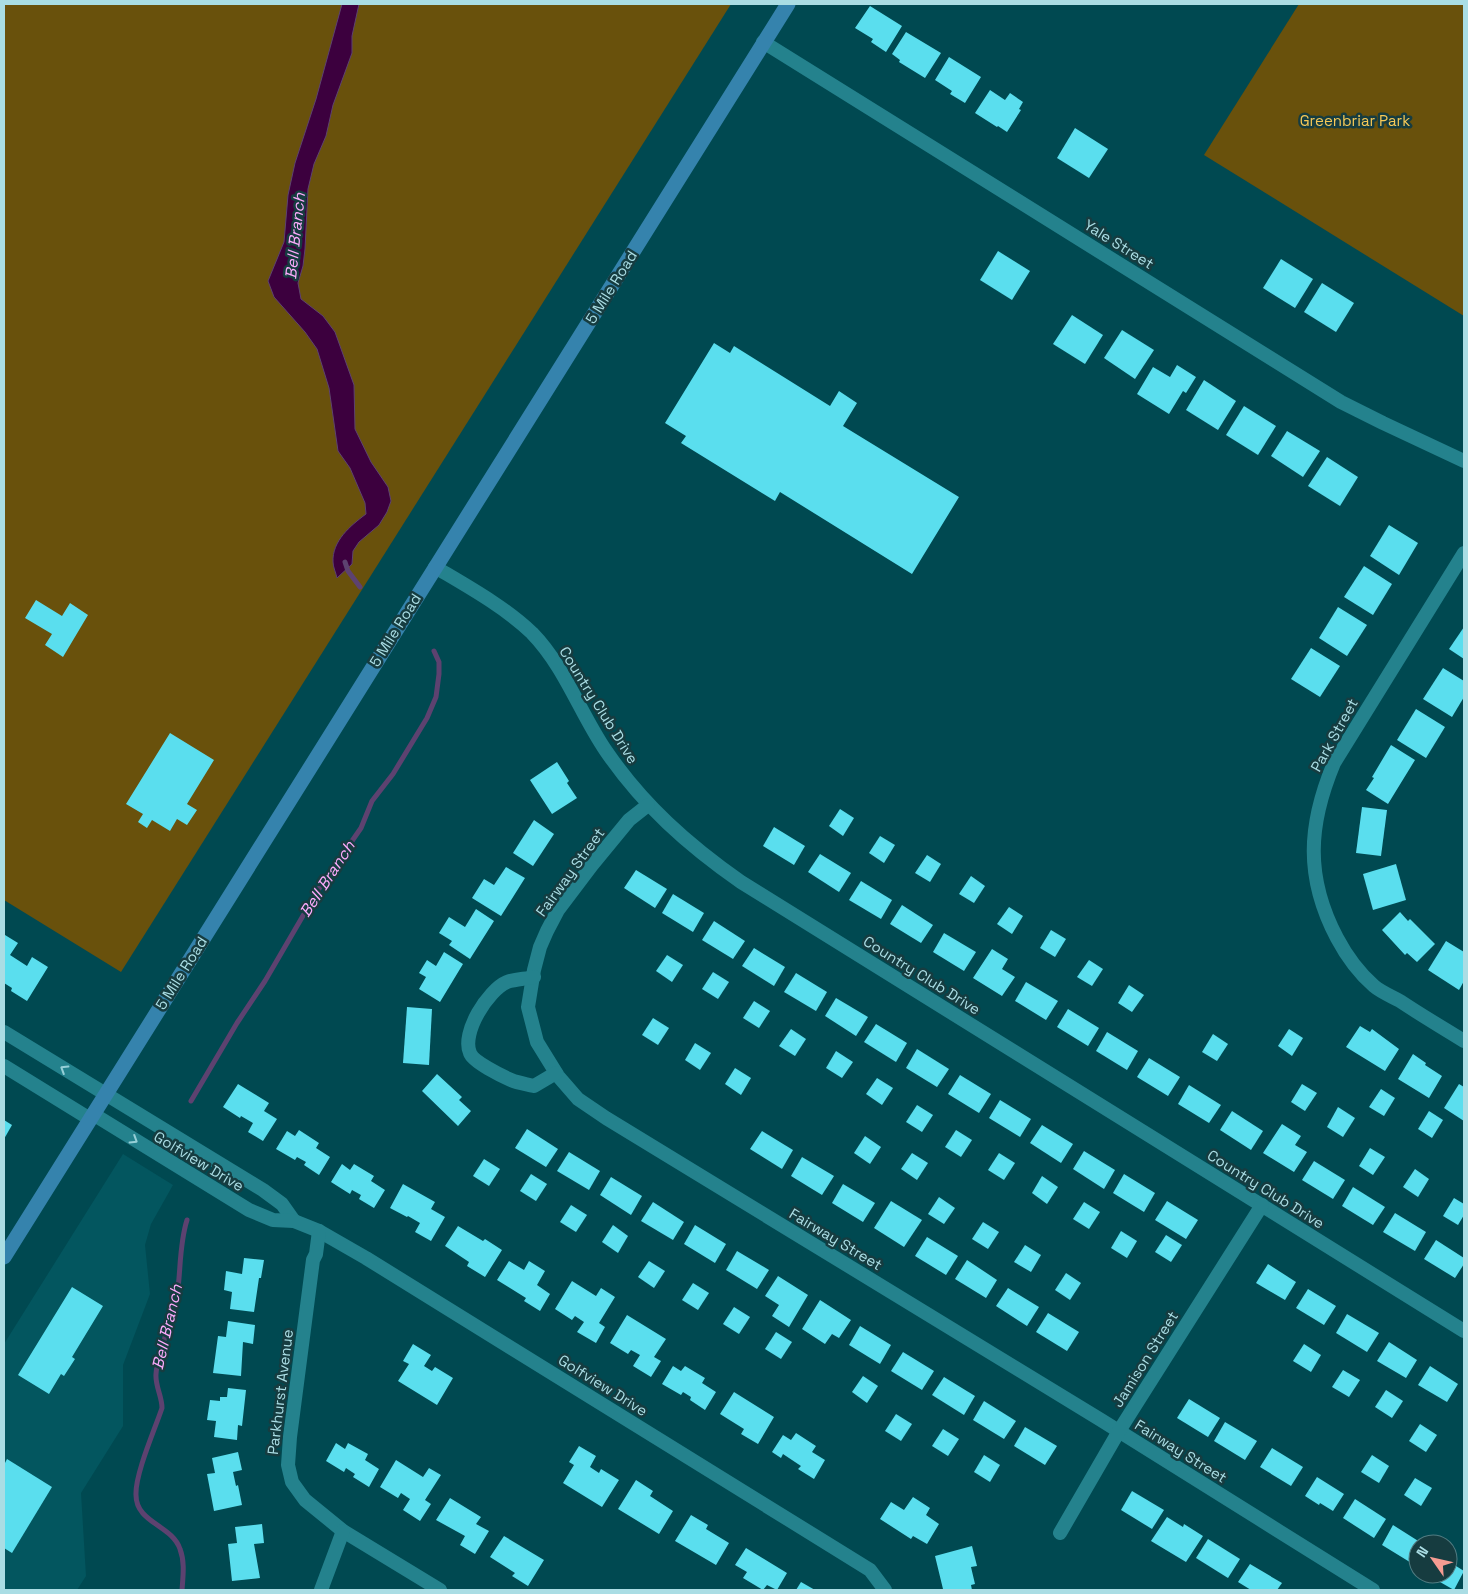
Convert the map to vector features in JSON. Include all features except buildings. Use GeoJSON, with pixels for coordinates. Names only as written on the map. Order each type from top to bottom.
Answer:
{"type":"FeatureCollection","features":[{"type":"Feature","properties":{"kind":"main road","name":"5 Mile Road"},"geometry":{"type":"LineString","coordinates":[[4,1257],[788,4]]}},
{"type":"Feature","properties":{"kind":"street","name":"Yale Street"},"geometry":{"type":"LineString","coordinates":[[763,42],[1341,402],[1464,461]]}},
{"type":"Feature","properties":{"kind":"street","name":"Park Street"},"geometry":{"type":"LineString","coordinates":[[1464,553],[1334,763],[1324,786],[1317,811],[1313,857],[1318,888],[1329,922],[1342,947],[1357,968],[1374,986],[1464,1041]]}},
{"type":"Feature","properties":{"kind":"street","name":"Country Club Drive"},"geometry":{"type":"LineString","coordinates":[[435,567],[512,616],[544,647],[559,668],[605,750],[628,782],[648,805],[687,842],[741,882],[1464,1331]]}},
{"type":"Feature","properties":{"kind":"street","name":"Fairway Street"},"geometry":{"type":"LineString","coordinates":[[648,805],[629,820],[592,865],[558,910],[540,947],[528,1007],[537,1042],[556,1073],[578,1099],[606,1118],[1119,1431],[1373,1590]]}},
{"type":"Feature","properties":{"kind":"street"},"geometry":{"type":"LineString","coordinates":[[534,977],[506,982],[489,996],[477,1015],[470,1032],[468,1047],[470,1055],[481,1064],[512,1081],[534,1086],[556,1073]]}},
{"type":"Feature","properties":{"kind":"street","name":"Golfview Drive"},"geometry":{"type":"LineString","coordinates":[[4,1032],[263,1190],[282,1204],[294,1221]]}},
{"type":"Feature","properties":{"kind":"street","name":"Golfview Drive"},"geometry":{"type":"LineString","coordinates":[[4,1066],[249,1210],[273,1220],[294,1221],[319,1231],[366,1258],[870,1570],[885,1590]]}},
{"type":"Feature","properties":{"kind":"street","name":"Jamison Street"},"geometry":{"type":"LineString","coordinates":[[1060,1533],[1119,1431],[1262,1205]]}},
{"type":"Feature","properties":{"kind":"street","name":"Parkhurst Avenue"},"geometry":{"type":"LineString","coordinates":[[319,1231],[311,1270],[290,1437],[288,1465],[292,1482],[298,1493],[315,1510],[343,1531],[440,1590]]}},
{"type":"Feature","properties":{"kind":"street"},"geometry":{"type":"LineString","coordinates":[[321,1590],[343,1531]]}},
{"type":"Feature","properties":{"kind":"shaded area"},"geometry":{"type":"Polygon","coordinates":[[[123,1154],[173,1185],[151,1224],[145,1245],[150,1294],[123,1365],[123,1426],[81,1493],[86,1576],[77,1590],[4,1590],[4,1344],[123,1154]]]}},
{"type":"Feature","properties":{"kind":"green space"},"geometry":{"type":"Polygon","coordinates":[[[4,4],[731,4],[121,972],[4,900],[4,4]]]}},
{"type":"Feature","properties":{"kind":"green space","name":"Greenbriar Park"},"geometry":{"type":"Polygon","coordinates":[[[1299,4],[1464,4],[1464,316],[1204,155],[1299,4]]]}},
{"type":"Feature","properties":{"kind":"water"},"geometry":{"type":"Polygon","coordinates":[[[342,4],[359,4],[352,36],[352,53],[333,105],[326,136],[314,164],[308,189],[305,249],[298,283],[301,299],[323,316],[335,332],[354,385],[355,429],[371,462],[388,487],[391,501],[379,525],[359,542],[353,551],[352,564],[337,578],[333,566],[335,547],[348,529],[366,514],[365,503],[350,468],[338,451],[329,388],[317,349],[305,332],[274,297],[268,281],[284,242],[288,195],[295,163],[316,99],[342,4]]]}},
{"type":"Feature","properties":{"kind":"waterway","name":"Bell Branch"},"geometry":{"type":"LineString","coordinates":[[345,562],[348,571],[360,587]]}},
{"type":"Feature","properties":{"kind":"waterway","name":"Bell Branch"},"geometry":{"type":"LineString","coordinates":[[191,1101],[237,1023],[265,981],[318,890],[361,828],[372,801],[393,774],[427,718],[436,697],[439,674],[439,662],[434,651]]}},
{"type":"Feature","properties":{"kind":"waterway","name":"Bell Branch"},"geometry":{"type":"LineString","coordinates":[[182,1590],[183,1564],[180,1549],[170,1534],[142,1512],[136,1495],[142,1464],[162,1408],[157,1387],[157,1364],[175,1306],[187,1220]]}}]}
